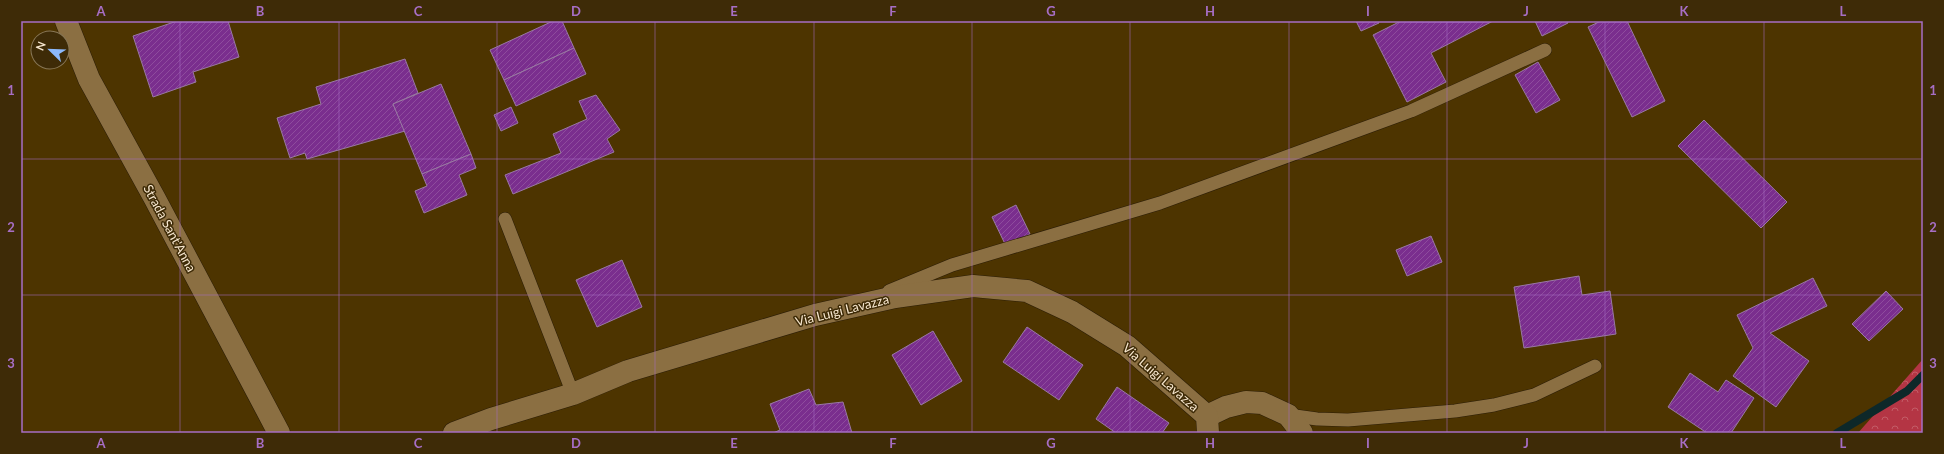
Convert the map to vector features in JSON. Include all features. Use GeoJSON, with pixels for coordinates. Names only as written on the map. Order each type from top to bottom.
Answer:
{"type":"FeatureCollection","features":[{"type":"Feature","properties":{"kind":"street","name":"Strada Sant'Anna"},"geometry":{"type":"LineString","coordinates":[[66,21],[89,79],[155,199],[279,433]]}},
{"type":"Feature","properties":{"kind":"street","name":"Via Luigi Lavazza"},"geometry":{"type":"LineString","coordinates":[[454,433],[495,426],[628,371],[815,315],[895,297],[973,286],[1027,291],[1072,312],[1127,346],[1207,424],[1226,407],[1246,402],[1262,403],[1288,415],[1302,433]]}},
{"type":"Feature","properties":{"kind":"lane"},"geometry":{"type":"LineString","coordinates":[[851,307],[952,265],[1160,203],[1397,116],[1545,50]]}},
{"type":"Feature","properties":{"kind":"lane"},"geometry":{"type":"LineString","coordinates":[[505,218],[573,394]]}},
{"type":"Feature","properties":{"kind":"lane"},"geometry":{"type":"LineString","coordinates":[[1288,415],[1317,419],[1348,420],[1455,411],[1494,405],[1534,395],[1595,366]]}},
{"type":"Feature","properties":{"kind":"green space"},"geometry":{"type":"Polygon","coordinates":[[[1923,359],[1923,433],[1858,433],[1923,359]]]}},
{"type":"Feature","properties":{"kind":"building"},"geometry":{"type":"Polygon","coordinates":[[[177,21],[228,21],[239,57],[193,72],[196,82],[153,97],[133,36],[177,21]]]}},
{"type":"Feature","properties":{"kind":"building"},"geometry":{"type":"Polygon","coordinates":[[[553,21],[562,21],[574,48],[504,80],[490,50],[553,21]]]}},
{"type":"Feature","properties":{"kind":"building"},"geometry":{"type":"Polygon","coordinates":[[[1356,21],[1378,21],[1379,23],[1361,31],[1356,21]]]}},
{"type":"Feature","properties":{"kind":"building"},"geometry":{"type":"Polygon","coordinates":[[[1401,21],[1493,21],[1431,53],[1446,82],[1407,102],[1373,35],[1401,21]]]}},
{"type":"Feature","properties":{"kind":"building"},"geometry":{"type":"Polygon","coordinates":[[[1535,21],[1567,21],[1568,23],[1542,36],[1535,21]]]}},
{"type":"Feature","properties":{"kind":"building"},"geometry":{"type":"Polygon","coordinates":[[[1601,21],[1627,21],[1665,101],[1632,117],[1588,27],[1601,21]]]}},
{"type":"Feature","properties":{"kind":"building"},"geometry":{"type":"Polygon","coordinates":[[[574,48],[586,74],[516,106],[504,80],[574,48]]]}},
{"type":"Feature","properties":{"kind":"building"},"geometry":{"type":"Polygon","coordinates":[[[405,59],[418,93],[393,104],[405,131],[307,159],[305,153],[290,158],[277,118],[321,104],[316,87],[405,59]]]}},
{"type":"Feature","properties":{"kind":"building"},"geometry":{"type":"Polygon","coordinates":[[[1538,62],[1560,100],[1536,113],[1515,75],[1538,62]]]}},
{"type":"Feature","properties":{"kind":"building"},"geometry":{"type":"Polygon","coordinates":[[[441,84],[471,154],[422,174],[393,104],[441,84]]]}},
{"type":"Feature","properties":{"kind":"building"},"geometry":{"type":"Polygon","coordinates":[[[596,95],[620,130],[607,139],[614,152],[513,194],[505,175],[561,153],[553,134],[587,119],[579,101],[596,95]]]}},
{"type":"Feature","properties":{"kind":"building"},"geometry":{"type":"Polygon","coordinates":[[[511,107],[518,123],[501,131],[494,115],[511,107]]]}},
{"type":"Feature","properties":{"kind":"building"},"geometry":{"type":"Polygon","coordinates":[[[1704,120],[1787,202],[1761,228],[1678,146],[1704,120]]]}},
{"type":"Feature","properties":{"kind":"building"},"geometry":{"type":"Polygon","coordinates":[[[471,154],[476,168],[459,175],[467,195],[424,213],[415,191],[427,186],[422,174],[471,154]]]}},
{"type":"Feature","properties":{"kind":"building"},"geometry":{"type":"Polygon","coordinates":[[[1016,205],[1030,234],[1006,246],[992,217],[1016,205]]]}},
{"type":"Feature","properties":{"kind":"building"},"geometry":{"type":"Polygon","coordinates":[[[1431,236],[1442,262],[1407,276],[1396,250],[1431,236]]]}},
{"type":"Feature","properties":{"kind":"building"},"geometry":{"type":"Polygon","coordinates":[[[622,260],[642,307],[597,327],[576,280],[622,260]]]}},
{"type":"Feature","properties":{"kind":"building"},"geometry":{"type":"Polygon","coordinates":[[[1579,276],[1582,295],[1610,291],[1616,334],[1524,348],[1514,287],[1579,276]]]}},
{"type":"Feature","properties":{"kind":"building"},"geometry":{"type":"Polygon","coordinates":[[[1813,278],[1827,306],[1770,333],[1809,361],[1776,407],[1733,376],[1753,348],[1737,315],[1813,278]]]}},
{"type":"Feature","properties":{"kind":"building"},"geometry":{"type":"Polygon","coordinates":[[[1886,291],[1903,309],[1869,341],[1852,324],[1886,291]]]}},
{"type":"Feature","properties":{"kind":"building"},"geometry":{"type":"Polygon","coordinates":[[[1027,327],[1083,365],[1059,400],[1003,362],[1027,327]]]}},
{"type":"Feature","properties":{"kind":"building"},"geometry":{"type":"Polygon","coordinates":[[[933,331],[962,381],[921,405],[892,355],[933,331]]]}},
{"type":"Feature","properties":{"kind":"building"},"geometry":{"type":"Polygon","coordinates":[[[1690,373],[1718,392],[1726,380],[1754,398],[1731,433],[1707,433],[1668,407],[1690,373]]]}},
{"type":"Feature","properties":{"kind":"building"},"geometry":{"type":"Polygon","coordinates":[[[1117,387],[1169,423],[1162,433],[1116,433],[1096,419],[1117,387]]]}},
{"type":"Feature","properties":{"kind":"building"},"geometry":{"type":"Polygon","coordinates":[[[809,389],[816,405],[843,402],[852,433],[773,433],[780,430],[770,404],[809,389]]]}},
{"type":"Feature","properties":{"kind":"waterway"},"geometry":{"type":"LineString","coordinates":[[1837,433],[1907,391],[1923,375]]}}]}
